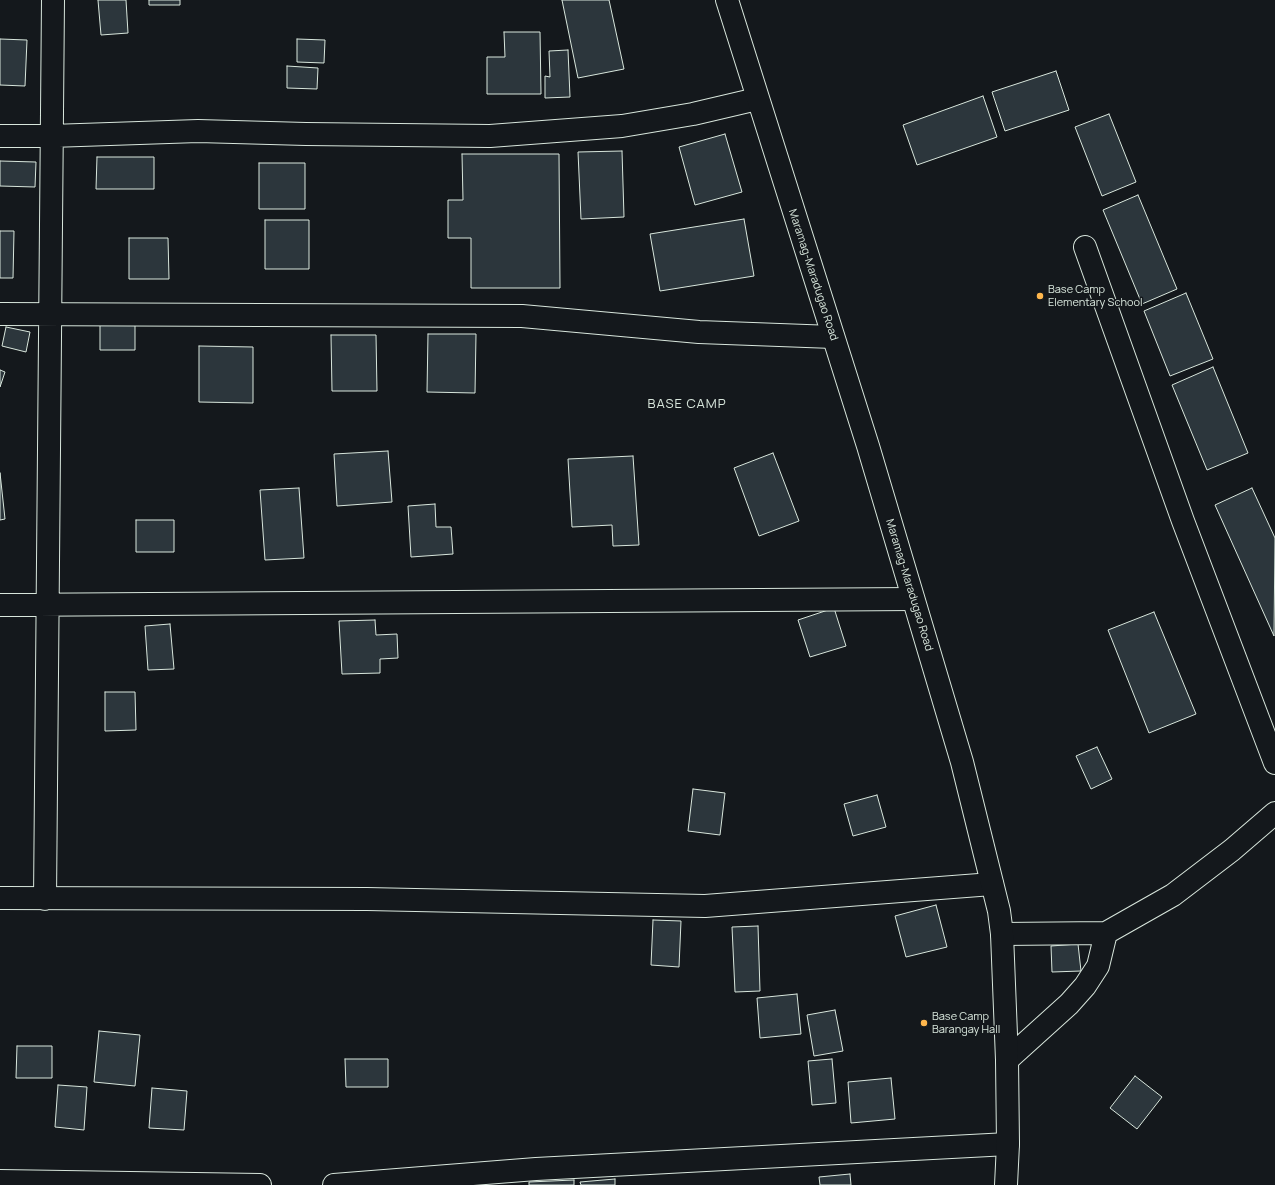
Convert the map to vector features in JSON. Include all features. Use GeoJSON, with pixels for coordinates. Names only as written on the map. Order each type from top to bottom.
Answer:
{"type":"FeatureCollection","features":[{"type":"Feature","properties":{"kind":"street"},"geometry":{"type":"LineString","coordinates":[[45,899],[53,0]]}},
{"type":"Feature","properties":{"kind":"street","name":"Maramag-Maradugao Road"},"geometry":{"type":"LineString","coordinates":[[727,0],[833,337],[962,762],[992,884],[1002,934],[1008,1060],[1008,1144],[1006,1185]]}},
{"type":"Feature","properties":{"kind":"street"},"geometry":{"type":"LineString","coordinates":[[0,136],[51,136],[198,131],[490,136],[622,126],[693,114],[757,99]]}},
{"type":"Feature","properties":{"kind":"street"},"geometry":{"type":"LineString","coordinates":[[1084,247],[1183,521],[1275,762]]}},
{"type":"Feature","properties":{"kind":"street"},"geometry":{"type":"LineString","coordinates":[[0,314],[522,316],[699,332],[833,337]]}},
{"type":"Feature","properties":{"kind":"street"},"geometry":{"type":"LineString","coordinates":[[0,605],[47,606],[913,599]]}},
{"type":"Feature","properties":{"kind":"street"},"geometry":{"type":"LineString","coordinates":[[1002,934],[1106,933],[1173,895],[1232,850],[1275,813]]}},
{"type":"Feature","properties":{"kind":"street"},"geometry":{"type":"LineString","coordinates":[[0,898],[366,899],[705,906],[992,884]]}},
{"type":"Feature","properties":{"kind":"street"},"geometry":{"type":"LineString","coordinates":[[1008,1060],[1069,1004],[1085,986],[1098,966],[1106,933]]}},
{"type":"Feature","properties":{"kind":"street"},"geometry":{"type":"LineString","coordinates":[[334,1185],[536,1169],[1008,1144]]}},
{"type":"Feature","properties":{"kind":"street"},"geometry":{"type":"LineString","coordinates":[[0,1181],[260,1185]]}},
{"type":"Feature","properties":{"kind":"building"},"geometry":{"type":"Polygon","coordinates":[[[98,0],[126,0],[128,33],[101,35],[98,0]]]}},
{"type":"Feature","properties":{"kind":"building"},"geometry":{"type":"Polygon","coordinates":[[[149,0],[180,0],[180,5],[149,5],[149,0]]]}},
{"type":"Feature","properties":{"kind":"building"},"geometry":{"type":"Polygon","coordinates":[[[562,0],[609,0],[624,69],[578,78],[562,0]]]}},
{"type":"Feature","properties":{"kind":"building"},"geometry":{"type":"Polygon","coordinates":[[[504,32],[540,32],[541,94],[487,94],[487,57],[505,57],[504,32]]]}},
{"type":"Feature","properties":{"kind":"building"},"geometry":{"type":"Polygon","coordinates":[[[0,39],[27,40],[25,86],[0,85],[0,39]]]}},
{"type":"Feature","properties":{"kind":"building"},"geometry":{"type":"Polygon","coordinates":[[[297,39],[325,40],[324,63],[297,62],[297,39]]]}},
{"type":"Feature","properties":{"kind":"building"},"geometry":{"type":"Polygon","coordinates":[[[568,50],[570,97],[545,98],[545,76],[550,77],[549,51],[568,50]]]}},
{"type":"Feature","properties":{"kind":"building"},"geometry":{"type":"Polygon","coordinates":[[[287,66],[318,68],[317,89],[287,88],[287,66]]]}},
{"type":"Feature","properties":{"kind":"building"},"geometry":{"type":"Polygon","coordinates":[[[1056,71],[1069,110],[1005,131],[992,92],[1056,71]]]}},
{"type":"Feature","properties":{"kind":"building"},"geometry":{"type":"Polygon","coordinates":[[[983,96],[997,137],[917,165],[903,125],[983,96]]]}},
{"type":"Feature","properties":{"kind":"building"},"geometry":{"type":"Polygon","coordinates":[[[1109,114],[1136,182],[1102,196],[1075,127],[1109,114]]]}},
{"type":"Feature","properties":{"kind":"building"},"geometry":{"type":"Polygon","coordinates":[[[725,134],[742,192],[695,205],[679,147],[725,134]]]}},
{"type":"Feature","properties":{"kind":"building"},"geometry":{"type":"Polygon","coordinates":[[[622,151],[624,217],[581,219],[578,152],[622,151]]]}},
{"type":"Feature","properties":{"kind":"building"},"geometry":{"type":"Polygon","coordinates":[[[462,154],[559,154],[560,288],[471,288],[471,238],[448,238],[448,200],[463,200],[462,154]]]}},
{"type":"Feature","properties":{"kind":"building"},"geometry":{"type":"Polygon","coordinates":[[[97,157],[154,157],[154,189],[96,189],[97,157]]]}},
{"type":"Feature","properties":{"kind":"building"},"geometry":{"type":"Polygon","coordinates":[[[0,161],[36,162],[35,187],[0,186],[0,161]]]}},
{"type":"Feature","properties":{"kind":"building"},"geometry":{"type":"Polygon","coordinates":[[[259,163],[305,163],[305,209],[259,209],[259,163]]]}},
{"type":"Feature","properties":{"kind":"building"},"geometry":{"type":"Polygon","coordinates":[[[1138,195],[1177,289],[1142,304],[1103,210],[1138,195]]]}},
{"type":"Feature","properties":{"kind":"building"},"geometry":{"type":"Polygon","coordinates":[[[744,219],[754,276],[660,291],[650,234],[744,219]]]}},
{"type":"Feature","properties":{"kind":"building"},"geometry":{"type":"Polygon","coordinates":[[[265,220],[309,220],[309,269],[265,269],[265,220]]]}},
{"type":"Feature","properties":{"kind":"building"},"geometry":{"type":"Polygon","coordinates":[[[0,231],[14,231],[13,278],[0,278],[0,231]]]}},
{"type":"Feature","properties":{"kind":"building"},"geometry":{"type":"Polygon","coordinates":[[[129,238],[168,238],[169,279],[129,279],[129,238]]]}},
{"type":"Feature","properties":{"kind":"building"},"geometry":{"type":"Polygon","coordinates":[[[1186,293],[1213,359],[1170,376],[1144,311],[1186,293]]]}},
{"type":"Feature","properties":{"kind":"building"},"geometry":{"type":"Polygon","coordinates":[[[100,324],[135,324],[135,350],[100,350],[100,324]]]}},
{"type":"Feature","properties":{"kind":"building"},"geometry":{"type":"Polygon","coordinates":[[[6,327],[30,332],[26,352],[2,346],[6,327]]]}},
{"type":"Feature","properties":{"kind":"building"},"geometry":{"type":"Polygon","coordinates":[[[428,334],[476,334],[475,393],[427,392],[428,334]]]}},
{"type":"Feature","properties":{"kind":"building"},"geometry":{"type":"Polygon","coordinates":[[[331,335],[376,335],[377,391],[332,391],[331,335]]]}},
{"type":"Feature","properties":{"kind":"building"},"geometry":{"type":"Polygon","coordinates":[[[199,346],[253,347],[253,403],[199,402],[199,346]]]}},
{"type":"Feature","properties":{"kind":"building"},"geometry":{"type":"Polygon","coordinates":[[[1213,367],[1248,453],[1207,470],[1172,385],[1213,367]]]}},
{"type":"Feature","properties":{"kind":"building"},"geometry":{"type":"Polygon","coordinates":[[[0,370],[5,372],[0,387],[0,370]]]}},
{"type":"Feature","properties":{"kind":"building"},"geometry":{"type":"Polygon","coordinates":[[[388,451],[392,502],[337,506],[334,454],[388,451]]]}},
{"type":"Feature","properties":{"kind":"building"},"geometry":{"type":"Polygon","coordinates":[[[773,453],[799,521],[759,536],[734,468],[773,453]]]}},
{"type":"Feature","properties":{"kind":"building"},"geometry":{"type":"Polygon","coordinates":[[[633,456],[639,545],[613,546],[612,525],[572,527],[568,459],[633,456]]]}},
{"type":"Feature","properties":{"kind":"building"},"geometry":{"type":"Polygon","coordinates":[[[0,473],[5,519],[0,520],[0,473]]]}},
{"type":"Feature","properties":{"kind":"building"},"geometry":{"type":"Polygon","coordinates":[[[299,488],[304,558],[265,560],[260,490],[299,488]]]}},
{"type":"Feature","properties":{"kind":"building"},"geometry":{"type":"Polygon","coordinates":[[[1252,488],[1275,538],[1274,636],[1215,505],[1252,488]]]}},
{"type":"Feature","properties":{"kind":"building"},"geometry":{"type":"Polygon","coordinates":[[[435,504],[436,527],[451,527],[453,554],[411,557],[408,506],[435,504]]]}},
{"type":"Feature","properties":{"kind":"building"},"geometry":{"type":"Polygon","coordinates":[[[136,520],[174,520],[174,552],[136,552],[136,520]]]}},
{"type":"Feature","properties":{"kind":"building"},"geometry":{"type":"Polygon","coordinates":[[[834,608],[846,646],[810,657],[798,620],[834,608]]]}},
{"type":"Feature","properties":{"kind":"building"},"geometry":{"type":"Polygon","coordinates":[[[1154,612],[1196,714],[1149,733],[1108,630],[1154,612]]]}},
{"type":"Feature","properties":{"kind":"building"},"geometry":{"type":"Polygon","coordinates":[[[375,620],[376,635],[397,634],[398,658],[380,659],[380,673],[342,674],[339,621],[375,620]]]}},
{"type":"Feature","properties":{"kind":"building"},"geometry":{"type":"Polygon","coordinates":[[[170,624],[174,669],[148,670],[145,626],[170,624]]]}},
{"type":"Feature","properties":{"kind":"building"},"geometry":{"type":"Polygon","coordinates":[[[105,692],[135,692],[136,730],[105,731],[105,692]]]}},
{"type":"Feature","properties":{"kind":"building"},"geometry":{"type":"Polygon","coordinates":[[[1097,747],[1112,779],[1091,789],[1076,756],[1097,747]]]}},
{"type":"Feature","properties":{"kind":"building"},"geometry":{"type":"Polygon","coordinates":[[[693,789],[725,793],[720,835],[688,831],[693,789]]]}},
{"type":"Feature","properties":{"kind":"building"},"geometry":{"type":"Polygon","coordinates":[[[877,795],[886,827],[853,836],[844,804],[877,795]]]}},
{"type":"Feature","properties":{"kind":"building"},"geometry":{"type":"Polygon","coordinates":[[[936,905],[947,947],[906,957],[895,916],[936,905]]]}},
{"type":"Feature","properties":{"kind":"building"},"geometry":{"type":"Polygon","coordinates":[[[653,920],[681,921],[679,967],[651,965],[653,920]]]}},
{"type":"Feature","properties":{"kind":"building"},"geometry":{"type":"Polygon","coordinates":[[[758,926],[760,991],[735,992],[732,927],[758,926]]]}},
{"type":"Feature","properties":{"kind":"building"},"geometry":{"type":"Polygon","coordinates":[[[1078,944],[1081,971],[1052,972],[1051,946],[1078,944]]]}},
{"type":"Feature","properties":{"kind":"building"},"geometry":{"type":"Polygon","coordinates":[[[797,994],[801,1034],[760,1038],[757,998],[797,994]]]}},
{"type":"Feature","properties":{"kind":"building"},"geometry":{"type":"Polygon","coordinates":[[[835,1010],[843,1051],[814,1056],[807,1015],[835,1010]]]}},
{"type":"Feature","properties":{"kind":"building"},"geometry":{"type":"Polygon","coordinates":[[[99,1031],[140,1035],[135,1086],[94,1082],[99,1031]]]}},
{"type":"Feature","properties":{"kind":"building"},"geometry":{"type":"Polygon","coordinates":[[[17,1046],[52,1046],[52,1078],[16,1078],[17,1046]]]}},
{"type":"Feature","properties":{"kind":"building"},"geometry":{"type":"Polygon","coordinates":[[[345,1059],[388,1059],[388,1087],[346,1087],[345,1059]]]}},
{"type":"Feature","properties":{"kind":"building"},"geometry":{"type":"Polygon","coordinates":[[[832,1059],[836,1103],[812,1105],[808,1061],[832,1059]]]}},
{"type":"Feature","properties":{"kind":"building"},"geometry":{"type":"Polygon","coordinates":[[[1135,1076],[1162,1097],[1137,1129],[1110,1108],[1135,1076]]]}},
{"type":"Feature","properties":{"kind":"building"},"geometry":{"type":"Polygon","coordinates":[[[891,1078],[895,1119],[851,1123],[848,1082],[891,1078]]]}},
{"type":"Feature","properties":{"kind":"building"},"geometry":{"type":"Polygon","coordinates":[[[58,1085],[87,1087],[84,1130],[55,1127],[58,1085]]]}},
{"type":"Feature","properties":{"kind":"building"},"geometry":{"type":"Polygon","coordinates":[[[152,1088],[187,1091],[184,1130],[149,1128],[152,1088]]]}},
{"type":"Feature","properties":{"kind":"building"},"geometry":{"type":"Polygon","coordinates":[[[850,1174],[851,1185],[820,1185],[819,1177],[850,1174]]]}},
{"type":"Feature","properties":{"kind":"building"},"geometry":{"type":"Polygon","coordinates":[[[615,1179],[615,1185],[581,1185],[580,1182],[615,1179]]]}},
{"type":"Feature","properties":{"kind":"building"},"geometry":{"type":"Polygon","coordinates":[[[574,1180],[574,1185],[529,1185],[529,1182],[574,1180]]]}},
{"type":"Feature","properties":{"kind":"place","name":"Base Camp Elementary School"},"geometry":{"type":"Point","coordinates":[1040,296]}},
{"type":"Feature","properties":{"kind":"place","name":"Base Camp Barangay Hall"},"geometry":{"type":"Point","coordinates":[924,1023]}},
{"type":"Feature","properties":{"kind":"district","name":"BASE CAMP"},"geometry":{"type":"Point","coordinates":[687,404]}}]}
